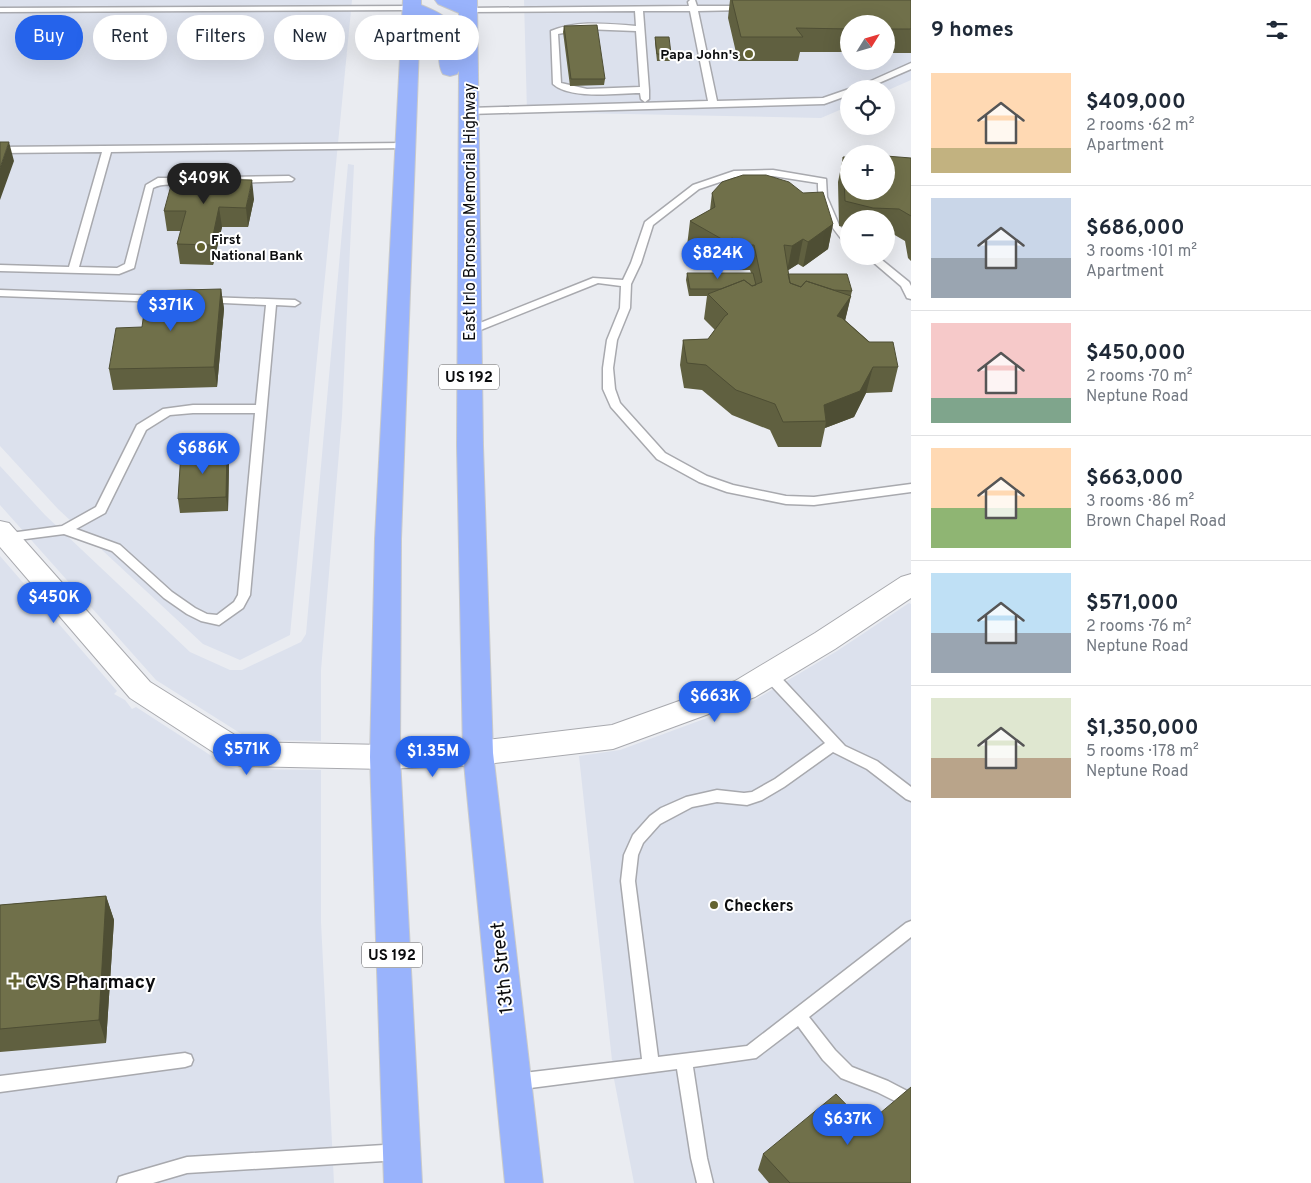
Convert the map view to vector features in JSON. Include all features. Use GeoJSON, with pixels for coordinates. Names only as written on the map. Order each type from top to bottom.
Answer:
{"type":"FeatureCollection","features":[{"type":"Feature","properties":{"kind":"highway"},"geometry":{"type":"LineString","coordinates":[[444,0],[468,5]]}},
{"type":"Feature","properties":{"kind":"highway"},"geometry":{"type":"LineString","coordinates":[[411,4],[442,21],[449,29],[451,94],[469,112]]}},
{"type":"Feature","properties":{"kind":"highway","name":"US 192"},"geometry":{"type":"LineString","coordinates":[[402,1168],[386,757],[388,539],[411,4]]}},
{"type":"Feature","properties":{"kind":"highway","name":"East Irlo Bronson Memorial Highway"},"geometry":{"type":"LineString","coordinates":[[468,5],[470,446],[478,753]]}},
{"type":"Feature","properties":{"kind":"highway","name":"13th Street"},"geometry":{"type":"LineString","coordinates":[[478,753],[524,1183]]}},
{"type":"Feature","properties":{"kind":"main road"},"geometry":{"type":"LineString","coordinates":[[2,536],[140,690],[241,754],[386,757],[478,753],[613,737],[745,689],[825,641],[911,584]]}},
{"type":"Feature","properties":{"kind":"lane"},"geometry":{"type":"LineString","coordinates":[[144,9],[146,0]]}},
{"type":"Feature","properties":{"kind":"lane"},"geometry":{"type":"LineString","coordinates":[[568,0],[569,9]]}},
{"type":"Feature","properties":{"kind":"lane"},"geometry":{"type":"LineString","coordinates":[[0,10],[411,4]]}},
{"type":"Feature","properties":{"kind":"lane"},"geometry":{"type":"LineString","coordinates":[[468,5],[569,9],[639,9],[692,4],[750,8]]}},
{"type":"Feature","properties":{"kind":"lane"},"geometry":{"type":"LineString","coordinates":[[692,4],[714,104]]}},
{"type":"Feature","properties":{"kind":"lane"},"geometry":{"type":"LineString","coordinates":[[639,9],[646,106]]}},
{"type":"Feature","properties":{"kind":"lane"},"geometry":{"type":"LineString","coordinates":[[640,29],[562,28],[554,33],[555,50],[558,84],[565,88],[589,91],[645,90]]}},
{"type":"Feature","properties":{"kind":"lane"},"geometry":{"type":"LineString","coordinates":[[878,80],[911,66]]}},
{"type":"Feature","properties":{"kind":"lane"},"geometry":{"type":"LineString","coordinates":[[469,112],[824,101],[840,95]]}},
{"type":"Feature","properties":{"kind":"lane"},"geometry":{"type":"LineString","coordinates":[[0,150],[405,146]]}},
{"type":"Feature","properties":{"kind":"lane"},"geometry":{"type":"LineString","coordinates":[[73,270],[107,149]]}},
{"type":"Feature","properties":{"kind":"lane"},"geometry":{"type":"LineString","coordinates":[[840,231],[835,226],[822,197],[823,181],[773,174],[734,174],[696,187],[648,224],[636,263],[626,284],[625,308],[612,340],[608,368],[609,389],[615,404],[661,456],[712,482],[731,489],[786,500],[814,501],[911,488]]}},
{"type":"Feature","properties":{"kind":"lane"},"geometry":{"type":"LineString","coordinates":[[224,180],[290,179]]}},
{"type":"Feature","properties":{"kind":"lane"},"geometry":{"type":"LineString","coordinates":[[0,268],[119,271],[130,266],[149,187],[158,181],[205,180]]}},
{"type":"Feature","properties":{"kind":"lane"},"geometry":{"type":"LineString","coordinates":[[882,265],[905,284],[911,296]]}},
{"type":"Feature","properties":{"kind":"lane"},"geometry":{"type":"LineString","coordinates":[[469,331],[597,280],[626,284]]}},
{"type":"Feature","properties":{"kind":"lane"},"geometry":{"type":"LineString","coordinates":[[0,293],[174,299]]}},
{"type":"Feature","properties":{"kind":"lane"},"geometry":{"type":"LineString","coordinates":[[194,300],[295,303]]}},
{"type":"Feature","properties":{"kind":"lane"},"geometry":{"type":"LineString","coordinates":[[65,530],[116,548],[168,595],[191,611],[206,618],[219,620],[232,613],[239,606],[244,595],[271,303]]}},
{"type":"Feature","properties":{"kind":"lane"},"geometry":{"type":"LineString","coordinates":[[2,536],[65,530],[101,510],[141,428],[167,412],[193,409],[261,409]]}},
{"type":"Feature","properties":{"kind":"lane"},"geometry":{"type":"LineString","coordinates":[[769,674],[840,750],[872,764],[911,795]]}},
{"type":"Feature","properties":{"kind":"lane"},"geometry":{"type":"LineString","coordinates":[[651,1065],[628,881],[632,851],[645,829],[660,814],[690,802],[718,795],[747,799],[776,786],[834,744]]}},
{"type":"Feature","properties":{"kind":"lane"},"geometry":{"type":"LineString","coordinates":[[513,1083],[750,1053],[832,992],[911,928]]}},
{"type":"Feature","properties":{"kind":"lane"},"geometry":{"type":"LineString","coordinates":[[799,1016],[847,1073],[882,1086],[911,1101]]}},
{"type":"Feature","properties":{"kind":"lane"},"geometry":{"type":"LineString","coordinates":[[0,1084],[185,1060]]}},
{"type":"Feature","properties":{"kind":"lane"},"geometry":{"type":"LineString","coordinates":[[684,1061],[698,1158],[705,1183]]}},
{"type":"Feature","properties":{"kind":"lane"},"geometry":{"type":"LineString","coordinates":[[125,1183],[187,1165],[402,1168]]}},
{"type":"Feature","properties":{"kind":"shaded area"},"geometry":{"type":"Polygon","coordinates":[[[0,0],[352,0],[290,635],[240,660],[203,644],[58,509],[0,446],[0,0]]]}},
{"type":"Feature","properties":{"kind":"shaded area"},"geometry":{"type":"Polygon","coordinates":[[[524,0],[911,0],[911,80],[895,87],[895,80],[840,80],[840,110],[821,118],[527,112],[524,0]]]}},
{"type":"Feature","properties":{"kind":"shaded area"},"geometry":{"type":"Polygon","coordinates":[[[348,164],[354,165],[342,416],[321,670],[321,741],[251,740],[156,680],[0,505],[0,466],[45,515],[190,652],[230,670],[242,670],[301,642],[306,634],[348,164]]]}},
{"type":"Feature","properties":{"kind":"shaded area"},"geometry":{"type":"Polygon","coordinates":[[[0,556],[117,691],[114,694],[125,700],[132,709],[136,707],[227,766],[236,769],[321,770],[321,922],[334,1183],[0,1183],[0,556]]]}},
{"type":"Feature","properties":{"kind":"shaded area"},"geometry":{"type":"Polygon","coordinates":[[[909,603],[911,604],[911,1183],[634,1183],[614,1079],[579,756],[620,750],[753,701],[837,651],[909,603]]]}},
{"type":"Feature","properties":{"kind":"building"},"geometry":{"type":"Polygon","coordinates":[[[732,0],[911,0],[911,29],[895,29],[895,15],[840,15],[840,29],[796,28],[803,37],[741,37],[732,0]]]}},
{"type":"Feature","properties":{"kind":"building"},"geometry":{"type":"Polygon","coordinates":[[[597,25],[605,79],[571,79],[564,26],[597,25]]]}},
{"type":"Feature","properties":{"kind":"building"},"geometry":{"type":"Polygon","coordinates":[[[655,37],[669,37],[671,54],[657,54],[655,37]]]}},
{"type":"Feature","properties":{"kind":"building"},"geometry":{"type":"Polygon","coordinates":[[[0,142],[9,142],[0,168],[0,142]]]}},
{"type":"Feature","properties":{"kind":"building"},"geometry":{"type":"Polygon","coordinates":[[[895,157],[911,158],[911,216],[899,209],[873,208],[845,201],[895,200],[895,157]]]}},
{"type":"Feature","properties":{"kind":"building"},"geometry":{"type":"Polygon","coordinates":[[[743,175],[766,175],[789,182],[803,193],[823,192],[833,224],[808,242],[803,239],[792,246],[784,245],[790,283],[801,287],[806,281],[851,296],[837,316],[842,318],[869,342],[893,342],[898,367],[873,367],[860,391],[824,405],[826,421],[783,422],[775,404],[736,390],[706,365],[687,363],[683,340],[708,339],[728,314],[708,294],[744,280],[752,286],[762,282],[754,245],[744,245],[732,238],[727,242],[690,221],[715,207],[712,193],[722,182],[743,175]]]}},
{"type":"Feature","properties":{"kind":"building"},"geometry":{"type":"Polygon","coordinates":[[[173,178],[252,180],[246,208],[219,207],[211,245],[177,244],[186,211],[164,211],[173,178]]]}},
{"type":"Feature","properties":{"kind":"building"},"geometry":{"type":"Polygon","coordinates":[[[687,273],[753,273],[756,285],[752,286],[744,280],[721,289],[690,289],[687,273]]]}},
{"type":"Feature","properties":{"kind":"building"},"geometry":{"type":"Polygon","coordinates":[[[788,274],[847,274],[852,291],[834,290],[806,281],[801,287],[790,283],[788,274]]]}},
{"type":"Feature","properties":{"kind":"building"},"geometry":{"type":"Polygon","coordinates":[[[221,289],[214,367],[109,369],[116,328],[142,327],[147,291],[221,289]]]}},
{"type":"Feature","properties":{"kind":"building"},"geometry":{"type":"Polygon","coordinates":[[[227,450],[226,497],[178,499],[181,452],[227,450]]]}},
{"type":"Feature","properties":{"kind":"building","name":"CVS Pharmacy"},"geometry":{"type":"Polygon","coordinates":[[[106,896],[99,1020],[0,1029],[0,905],[106,896]]]}},
{"type":"Feature","properties":{"kind":"building"},"geometry":{"type":"Polygon","coordinates":[[[911,1087],[911,1183],[790,1183],[763,1154],[836,1094],[866,1125],[911,1087]]]}},
{"type":"Feature","properties":{"kind":"place","name":"Papa John's"},"geometry":{"type":"Point","coordinates":[749,54]}},
{"type":"Feature","properties":{"kind":"place","name":"First National Bank"},"geometry":{"type":"Point","coordinates":[201,247]}},
{"type":"Feature","properties":{"kind":"place","name":"Checkers"},"geometry":{"type":"Point","coordinates":[714,905]}},
{"type":"Feature","properties":{"kind":"place","name":"CVS Pharmacy"},"geometry":{"type":"Point","coordinates":[15,981]}}]}
